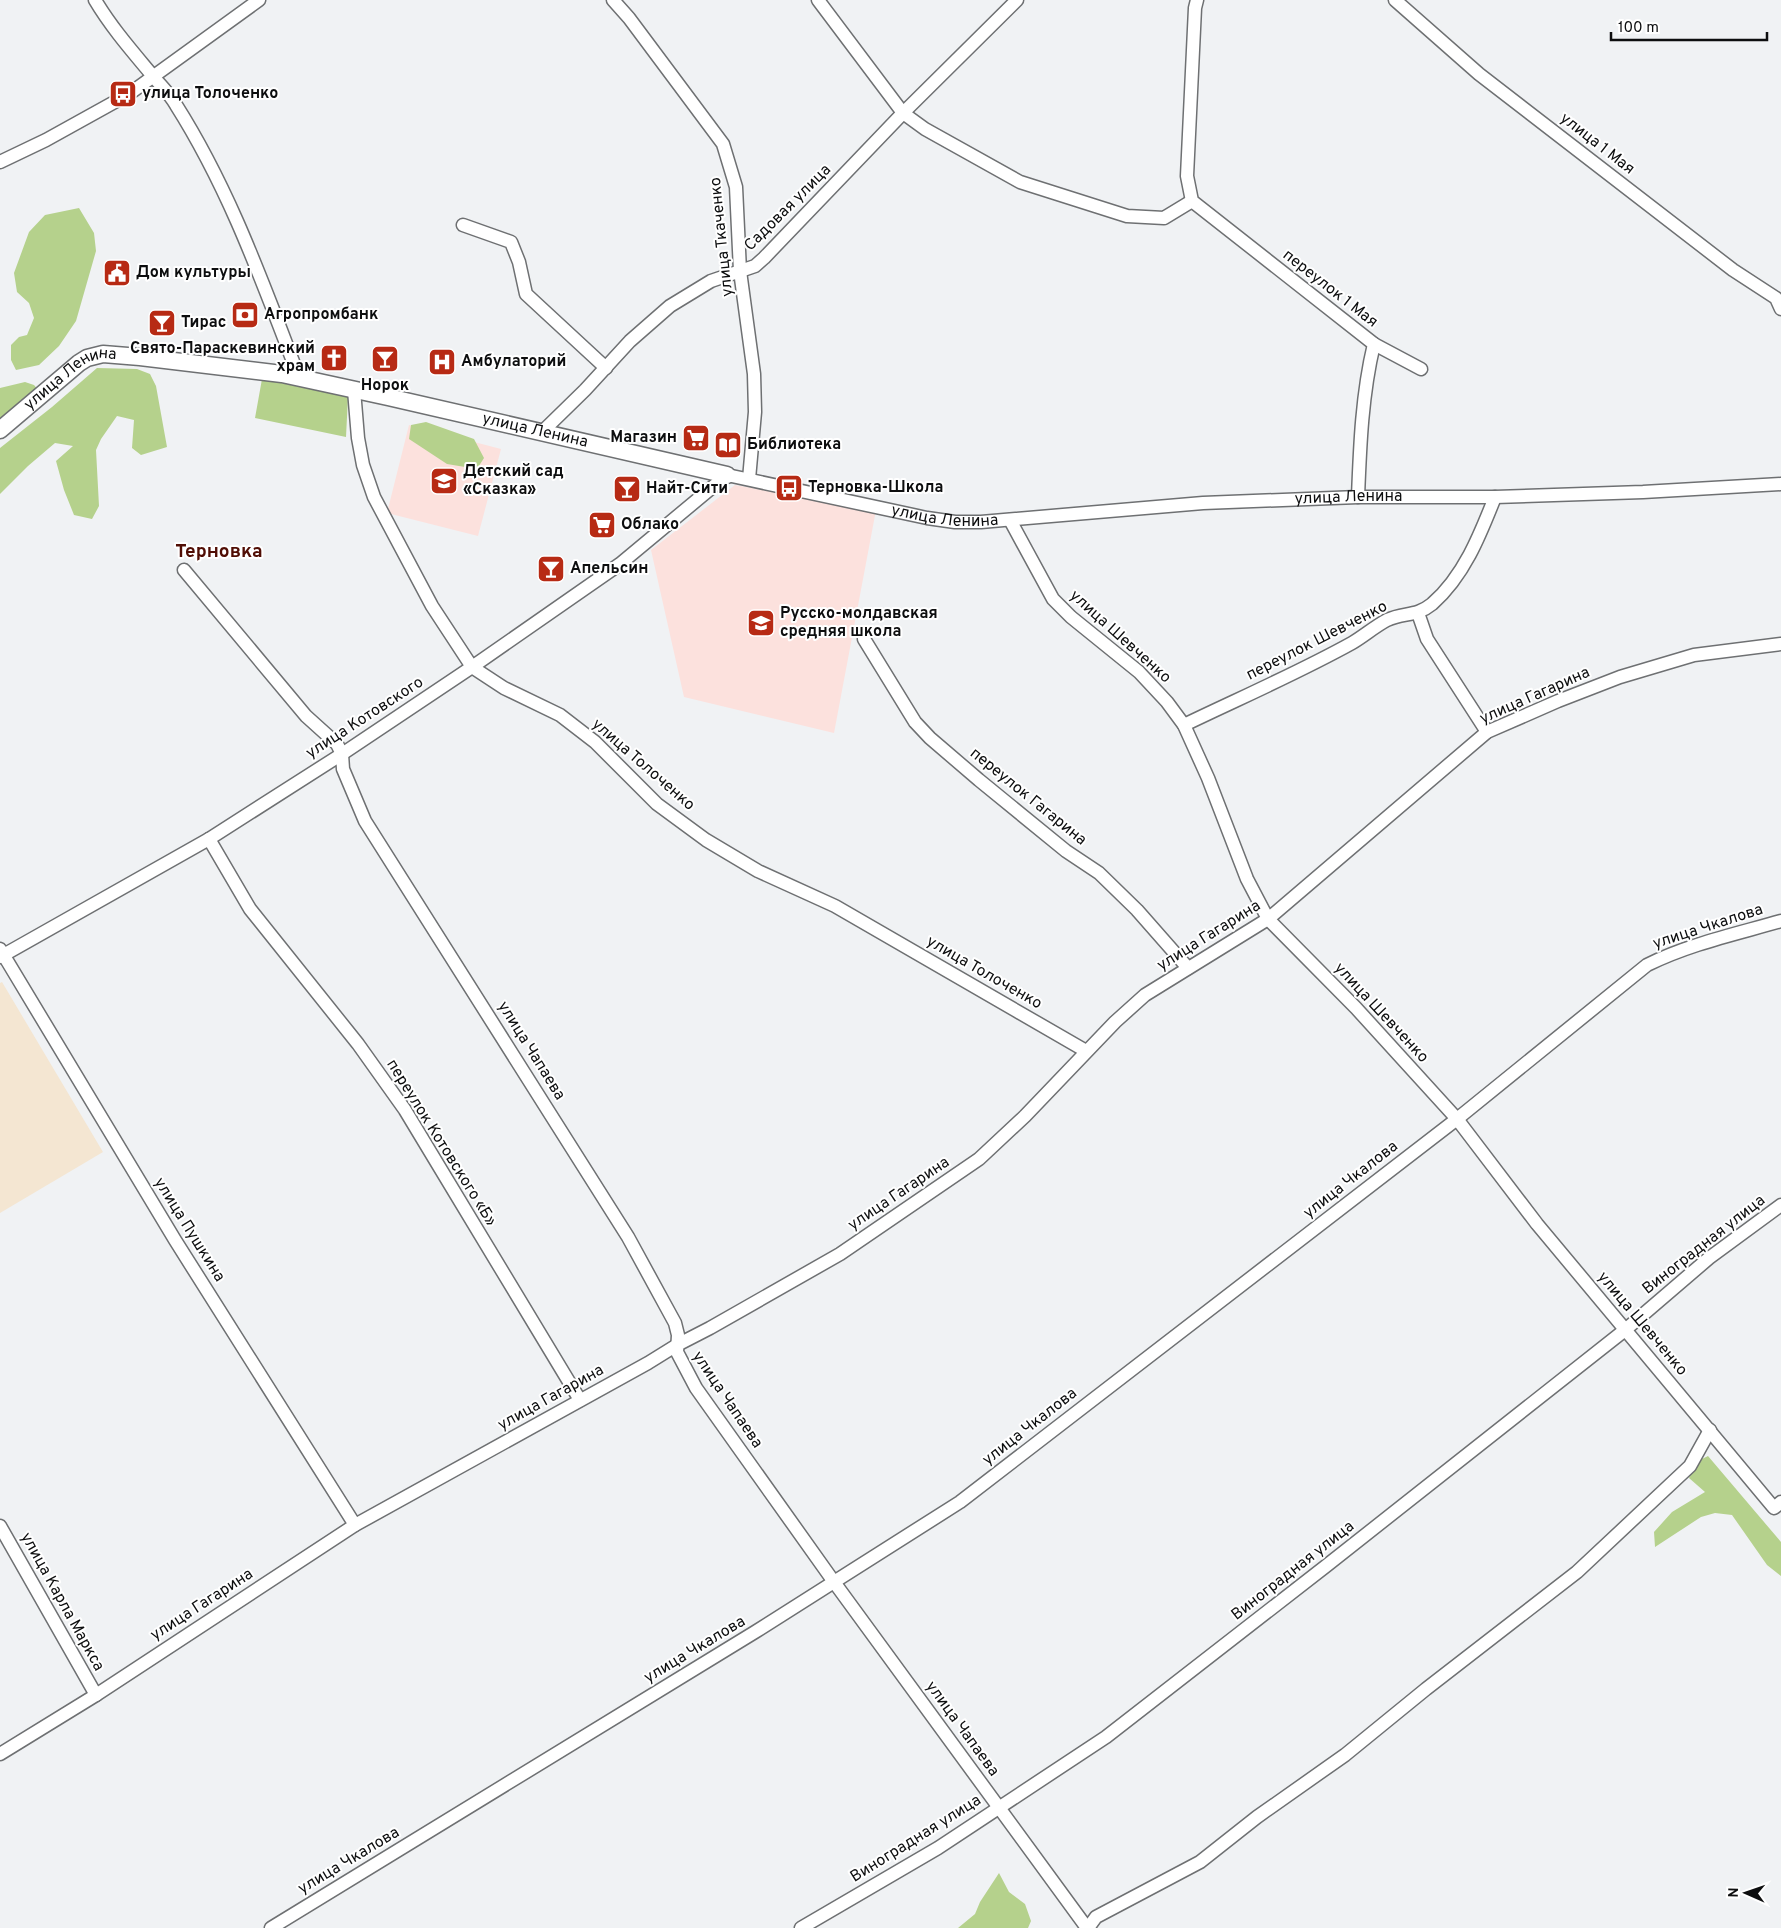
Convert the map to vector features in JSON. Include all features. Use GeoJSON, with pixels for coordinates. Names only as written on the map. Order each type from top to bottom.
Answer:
{"type":"FeatureCollection","features":[{"type":"Feature","properties":{"kind":"street"},"geometry":{"type":"LineString","coordinates":[[95,0],[103,14],[175,102],[221,185],[241,230],[299,377]]}},
{"type":"Feature","properties":{"kind":"street"},"geometry":{"type":"LineString","coordinates":[[0,162],[46,140],[130,94],[259,0]]}},
{"type":"Feature","properties":{"kind":"street","name":"улица Ткаченко"},"geometry":{"type":"LineString","coordinates":[[613,0],[629,18],[723,144],[736,187],[740,270],[754,374],[755,412],[749,478]]}},
{"type":"Feature","properties":{"kind":"street"},"geometry":{"type":"LineString","coordinates":[[818,0],[903,113],[925,129],[1020,182],[1128,216],[1164,218],[1192,201],[1187,176],[1195,8],[1197,0]]}},
{"type":"Feature","properties":{"kind":"street","name":"Садовая улица"},"geometry":{"type":"LineString","coordinates":[[542,432],[606,368],[630,341],[670,306],[711,282],[754,266],[764,258],[903,113],[1017,0]]}},
{"type":"Feature","properties":{"kind":"street","name":"улица 1 Мая"},"geometry":{"type":"LineString","coordinates":[[1395,0],[1487,80],[1733,270],[1776,298],[1781,309]]}},
{"type":"Feature","properties":{"kind":"street","name":"переулок 1 Мая"},"geometry":{"type":"LineString","coordinates":[[1192,201],[1374,344],[1367,374],[1361,421],[1358,497]]}},
{"type":"Feature","properties":{"kind":"street"},"geometry":{"type":"LineString","coordinates":[[463,225],[511,242],[519,262],[526,294],[606,368]]}},
{"type":"Feature","properties":{"kind":"street"},"geometry":{"type":"LineString","coordinates":[[1374,344],[1421,369]]}},
{"type":"Feature","properties":{"kind":"street","name":"улица Ленина"},"geometry":{"type":"LineString","coordinates":[[0,430],[79,363],[103,354],[299,377],[726,474],[927,518],[955,522],[1010,520],[1101,510],[1203,503],[1358,497],[1495,497],[1643,492],[1781,484]]}},
{"type":"Feature","properties":{"kind":"street","name":"улица Толоченко"},"geometry":{"type":"LineString","coordinates":[[354,390],[358,438],[363,465],[374,497],[432,606],[472,667],[504,688],[560,715],[595,742],[658,804],[706,840],[758,871],[835,906],[1086,1051]]}},
{"type":"Feature","properties":{"kind":"street","name":"улица Котовского"},"geometry":{"type":"LineString","coordinates":[[1,954],[209,839],[342,754],[472,667],[620,564],[726,474]]}},
{"type":"Feature","properties":{"kind":"street","name":"переулок Шевченко"},"geometry":{"type":"LineString","coordinates":[[1184,725],[1352,643],[1387,620],[1418,613],[1432,604],[1453,582],[1470,555],[1495,497]]}},
{"type":"Feature","properties":{"kind":"street","name":"улица Шевченко"},"geometry":{"type":"LineString","coordinates":[[1010,520],[1053,599],[1071,617],[1139,672],[1167,702],[1184,725],[1208,778],[1247,879],[1268,919],[1356,1008],[1457,1119],[1537,1224],[1625,1330],[1710,1430],[1778,1505]]}},
{"type":"Feature","properties":{"kind":"street"},"geometry":{"type":"LineString","coordinates":[[184,570],[306,716],[337,744],[342,754]]}},
{"type":"Feature","properties":{"kind":"street"},"geometry":{"type":"LineString","coordinates":[[1418,613],[1427,639],[1487,732]]}},
{"type":"Feature","properties":{"kind":"street","name":"переулок Гагарина"},"geometry":{"type":"LineString","coordinates":[[864,640],[916,722],[930,738],[1066,850],[1099,873],[1137,910],[1188,968]]}},
{"type":"Feature","properties":{"kind":"street","name":"улица Гагарина"},"geometry":{"type":"LineString","coordinates":[[0,1754],[96,1695],[355,1524],[648,1363],[840,1254],[978,1159],[1025,1116],[1086,1051],[1145,995],[1268,919],[1487,732],[1620,678],[1694,654],[1781,644]]}},
{"type":"Feature","properties":{"kind":"street","name":"улица Чапаева"},"geometry":{"type":"LineString","coordinates":[[342,754],[343,769],[365,821],[628,1237],[675,1323],[678,1335],[677,1352],[696,1388],[834,1582],[1088,1928]]}},
{"type":"Feature","properties":{"kind":"street","name":"переулок Котовского «Б»"},"geometry":{"type":"LineString","coordinates":[[209,839],[250,909],[358,1044],[405,1110],[580,1400]]}},
{"type":"Feature","properties":{"kind":"street","name":"улица Чкалова"},"geometry":{"type":"LineString","coordinates":[[271,1928],[834,1582],[960,1502],[1457,1119],[1647,964],[1691,946],[1781,921]]}},
{"type":"Feature","properties":{"kind":"street","name":"улица Пушкина"},"geometry":{"type":"LineString","coordinates":[[1,954],[175,1240],[355,1524]]}},
{"type":"Feature","properties":{"kind":"street","name":"Виноградная улица"},"geometry":{"type":"LineString","coordinates":[[801,1928],[938,1848],[1106,1737],[1625,1330],[1709,1258],[1781,1205]]}},
{"type":"Feature","properties":{"kind":"street"},"geometry":{"type":"LineString","coordinates":[[1088,1928],[1096,1917],[1200,1862],[1257,1817],[1345,1755],[1426,1689],[1577,1572],[1690,1466],[1710,1430]]}},
{"type":"Feature","properties":{"kind":"street","name":"улица Карла Маркса"},"geometry":{"type":"LineString","coordinates":[[0,1526],[96,1695]]}},
{"type":"Feature","properties":{"kind":"shaded area","name":"Детский сад «Сказка»"},"geometry":{"type":"Polygon","coordinates":[[[409,425],[501,449],[478,536],[387,513],[409,425]]]}},
{"type":"Feature","properties":{"kind":"shaded area","name":"Русско-молдавская средняя школа"},"geometry":{"type":"Polygon","coordinates":[[[735,485],[876,510],[834,733],[684,697],[651,550],[735,485]]]}},
{"type":"Feature","properties":{"kind":"shaded area"},"geometry":{"type":"Polygon","coordinates":[[[2,982],[103,1152],[0,1213],[0,983],[2,982]]]}},
{"type":"Feature","properties":{"kind":"green space"},"geometry":{"type":"Polygon","coordinates":[[[79,208],[94,233],[96,251],[76,321],[59,346],[39,365],[16,370],[11,360],[11,345],[19,337],[27,335],[34,318],[29,303],[17,292],[14,273],[29,232],[45,215],[79,208]]]}},
{"type":"Feature","properties":{"kind":"green space"},"geometry":{"type":"Polygon","coordinates":[[[97,368],[137,369],[150,374],[156,386],[167,447],[141,455],[132,448],[134,420],[117,416],[101,439],[96,450],[99,506],[92,519],[74,515],[64,490],[56,461],[73,446],[55,443],[0,494],[0,448],[97,368]]]}},
{"type":"Feature","properties":{"kind":"green space"},"geometry":{"type":"Polygon","coordinates":[[[262,379],[348,397],[346,437],[255,418],[262,379]]]}},
{"type":"Feature","properties":{"kind":"green space"},"geometry":{"type":"Polygon","coordinates":[[[25,382],[34,385],[39,391],[0,423],[0,388],[25,382]]]}},
{"type":"Feature","properties":{"kind":"green space"},"geometry":{"type":"Polygon","coordinates":[[[426,422],[474,439],[484,458],[477,469],[447,464],[409,439],[411,425],[426,422]]]}},
{"type":"Feature","properties":{"kind":"green space"},"geometry":{"type":"Polygon","coordinates":[[[1708,1456],[1781,1542],[1781,1576],[1767,1565],[1732,1515],[1715,1513],[1701,1517],[1655,1547],[1654,1532],[1672,1512],[1705,1492],[1689,1478],[1696,1462],[1708,1456]]]}},
{"type":"Feature","properties":{"kind":"green space"},"geometry":{"type":"Polygon","coordinates":[[[999,1873],[1009,1892],[1025,1904],[1031,1921],[1028,1928],[958,1928],[975,1914],[980,1902],[999,1873]]]}},
{"type":"Feature","properties":{"kind":"place","name":"улица Толоченко"},"geometry":{"type":"Point","coordinates":[123,94]}},
{"type":"Feature","properties":{"kind":"place","name":"Дом культуры"},"geometry":{"type":"Point","coordinates":[117,273]}},
{"type":"Feature","properties":{"kind":"place","name":"Агропромбанк"},"geometry":{"type":"Point","coordinates":[245,315]}},
{"type":"Feature","properties":{"kind":"place","name":"Тирас"},"geometry":{"type":"Point","coordinates":[162,323]}},
{"type":"Feature","properties":{"kind":"place","name":"Свято-Параскевинский храм"},"geometry":{"type":"Point","coordinates":[334,358]}},
{"type":"Feature","properties":{"kind":"place","name":"Норок"},"geometry":{"type":"Point","coordinates":[385,359]}},
{"type":"Feature","properties":{"kind":"place","name":"Амбулаторий"},"geometry":{"type":"Point","coordinates":[442,362]}},
{"type":"Feature","properties":{"kind":"place","name":"Магазин"},"geometry":{"type":"Point","coordinates":[696,438]}},
{"type":"Feature","properties":{"kind":"place","name":"Библиотека"},"geometry":{"type":"Point","coordinates":[728,445]}},
{"type":"Feature","properties":{"kind":"place","name":"Детский сад «Сказка»"},"geometry":{"type":"Point","coordinates":[444,481]}},
{"type":"Feature","properties":{"kind":"place","name":"Терновка-Школа"},"geometry":{"type":"Point","coordinates":[789,488]}},
{"type":"Feature","properties":{"kind":"place","name":"Найт-Сити"},"geometry":{"type":"Point","coordinates":[627,489]}},
{"type":"Feature","properties":{"kind":"place","name":"Облако"},"geometry":{"type":"Point","coordinates":[602,525]}},
{"type":"Feature","properties":{"kind":"place","name":"Апельсин"},"geometry":{"type":"Point","coordinates":[551,569]}},
{"type":"Feature","properties":{"kind":"place","name":"Русско-молдавская средняя школа"},"geometry":{"type":"Point","coordinates":[761,623]}},
{"type":"Feature","properties":{"kind":"district","name":"Терновка"},"geometry":{"type":"Point","coordinates":[219,552]}}]}
